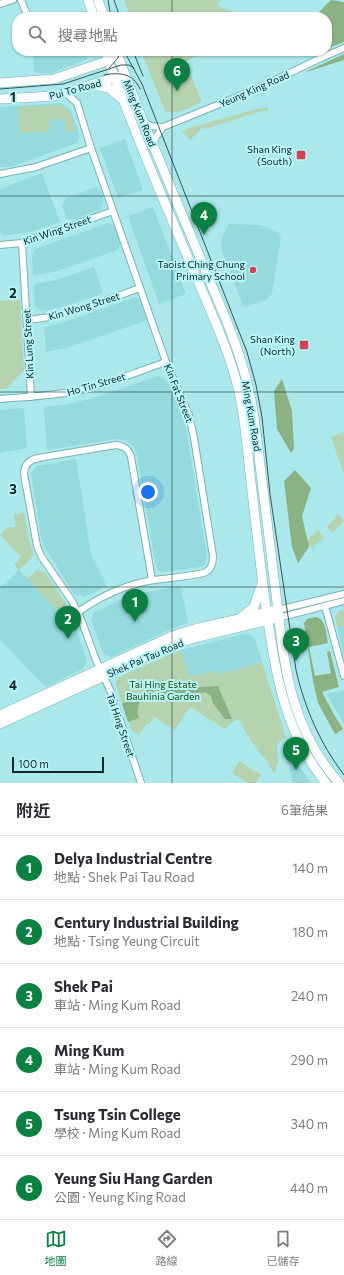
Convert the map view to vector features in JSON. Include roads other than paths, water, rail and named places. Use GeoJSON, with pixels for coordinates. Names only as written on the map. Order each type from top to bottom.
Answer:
{"type":"FeatureCollection","features":[{"type":"Feature","properties":{"kind":"main road"},"geometry":{"type":"LineString","coordinates":[[88,0],[92,12]]}},
{"type":"Feature","properties":{"kind":"main road"},"geometry":{"type":"LineString","coordinates":[[98,0],[102,12]]}},
{"type":"Feature","properties":{"kind":"main road","name":"Ming Kum Road"},"geometry":{"type":"LineString","coordinates":[[107,56],[122,99],[222,337],[234,375],[245,427],[267,616],[278,682],[286,711],[304,751],[326,783]]}},
{"type":"Feature","properties":{"kind":"main road","name":"Pui To Road"},"geometry":{"type":"LineString","coordinates":[[0,82],[54,79],[109,61],[115,56]]}},
{"type":"Feature","properties":{"kind":"main road","name":"Ming Kum Road"},"geometry":{"type":"LineString","coordinates":[[118,56],[142,121],[227,322],[245,373],[254,420],[278,614],[288,680],[295,707],[313,746],[328,770],[339,783]]}},
{"type":"Feature","properties":{"kind":"main road","name":"Pui To Road"},"geometry":{"type":"LineString","coordinates":[[0,99],[66,93],[125,74]]}},
{"type":"Feature","properties":{"kind":"main road"},"geometry":{"type":"LineString","coordinates":[[94,84],[109,88],[122,99]]}},
{"type":"Feature","properties":{"kind":"main road"},"geometry":{"type":"LineString","coordinates":[[238,619],[254,607],[258,600],[263,581]]}},
{"type":"Feature","properties":{"kind":"main road","name":"Shek Pai Tau Road"},"geometry":{"type":"LineString","coordinates":[[0,724],[172,636],[238,619],[278,614]]}},
{"type":"Feature","properties":{"kind":"main road","name":"Shek Pai Tau Road"},"geometry":{"type":"LineString","coordinates":[[0,715],[102,672],[172,645],[267,616]]}},
{"type":"Feature","properties":{"kind":"street"},"geometry":{"type":"LineString","coordinates":[[0,4],[12,0]]}},
{"type":"Feature","properties":{"kind":"street"},"geometry":{"type":"LineString","coordinates":[[21,0],[26,12]]}},
{"type":"Feature","properties":{"kind":"street","name":"Yeung King Road"},"geometry":{"type":"LineString","coordinates":[[332,53],[344,48]]}},
{"type":"Feature","properties":{"kind":"street","name":"Yeung King Road"},"geometry":{"type":"LineString","coordinates":[[163,127],[254,90],[326,56]]}},
{"type":"Feature","properties":{"kind":"street","name":"Kin Fat Street"},"geometry":{"type":"LineString","coordinates":[[66,93],[77,103],[91,148],[166,362],[189,415],[213,559],[212,566],[205,572],[152,580],[115,591],[96,600],[78,612]]}},
{"type":"Feature","properties":{"kind":"street"},"geometry":{"type":"LineString","coordinates":[[142,121],[151,126],[163,127]]}},
{"type":"Feature","properties":{"kind":"street"},"geometry":{"type":"LineString","coordinates":[[153,146],[156,137],[163,127]]}},
{"type":"Feature","properties":{"kind":"street"},"geometry":{"type":"LineString","coordinates":[[0,174],[36,167],[91,148]]}},
{"type":"Feature","properties":{"kind":"street","name":"Kin Wing Street"},"geometry":{"type":"LineString","coordinates":[[0,245],[22,243],[113,211]]}},
{"type":"Feature","properties":{"kind":"street","name":"Kin Lung Street"},"geometry":{"type":"LineString","coordinates":[[22,243],[31,397]]}},
{"type":"Feature","properties":{"kind":"street","name":"Kin Wong Street"},"geometry":{"type":"LineString","coordinates":[[26,320],[65,314],[140,288]]}},
{"type":"Feature","properties":{"kind":"street","name":"Ho Tin Street"},"geometry":{"type":"LineString","coordinates":[[0,399],[78,391],[101,385],[166,362]]}},
{"type":"Feature","properties":{"kind":"street","name":"Tai Hing Street"},"geometry":{"type":"LineString","coordinates":[[141,783],[114,703],[81,618],[41,556],[37,546],[24,474],[26,466],[32,460],[116,445],[127,449],[131,457],[152,580]]}},
{"type":"Feature","properties":{"kind":"street","name":"Shek Pai Tau Road"},"geometry":{"type":"LineString","coordinates":[[278,614],[344,594]]}},
{"type":"Feature","properties":{"kind":"street","name":"Shek Pai Tau Road"},"geometry":{"type":"LineString","coordinates":[[278,614],[325,606],[344,601]]}},
{"type":"Feature","properties":{"kind":"street"},"geometry":{"type":"LineString","coordinates":[[325,606],[344,676]]}},
{"type":"Feature","properties":{"kind":"tram line"},"geometry":{"type":"LineString","coordinates":[[108,0],[110,12]]}},
{"type":"Feature","properties":{"kind":"tram line"},"geometry":{"type":"LineString","coordinates":[[114,0],[118,12]]}},
{"type":"Feature","properties":{"kind":"tram line"},"geometry":{"type":"LineString","coordinates":[[109,68],[119,56]]}},
{"type":"Feature","properties":{"kind":"tram line"},"geometry":{"type":"LineString","coordinates":[[127,56],[142,84],[247,352],[256,385],[262,417],[270,494],[296,670],[314,725],[335,763],[344,775]]}},
{"type":"Feature","properties":{"kind":"tram line"},"geometry":{"type":"LineString","coordinates":[[135,56],[143,76]]}},
{"type":"Feature","properties":{"kind":"tram line"},"geometry":{"type":"LineString","coordinates":[[0,89],[63,84],[121,65],[129,65],[134,68]]}},
{"type":"Feature","properties":{"kind":"tram line"},"geometry":{"type":"LineString","coordinates":[[104,75],[125,75],[134,80],[140,89]]}},
{"type":"Feature","properties":{"kind":"place","name":"Yeung Siu Hang Garden"},"geometry":{"type":"Point","coordinates":[177,91]}},
{"type":"Feature","properties":{"kind":"place","name":"Shan King (South)"},"geometry":{"type":"Point","coordinates":[301,155]}},
{"type":"Feature","properties":{"kind":"place","name":"Ming Kum"},"geometry":{"type":"Point","coordinates":[204,235]}},
{"type":"Feature","properties":{"kind":"place","name":"Taoist Ching Chung Primary School"},"geometry":{"type":"Point","coordinates":[253,270]}},
{"type":"Feature","properties":{"kind":"place","name":"Shan King (North)"},"geometry":{"type":"Point","coordinates":[304,345]}},
{"type":"Feature","properties":{"kind":"place","name":"Delya Industrial Centre"},"geometry":{"type":"Point","coordinates":[135,622]}},
{"type":"Feature","properties":{"kind":"place","name":"Century Industrial Building"},"geometry":{"type":"Point","coordinates":[68,639]}},
{"type":"Feature","properties":{"kind":"place","name":"Shek Pai"},"geometry":{"type":"Point","coordinates":[296,661]}},
{"type":"Feature","properties":{"kind":"place","name":"Tsung Tsin College"},"geometry":{"type":"Point","coordinates":[296,770]}},
{"type":"Feature","properties":{"kind":"park label","name":"Tai Hing Estate Bauhinia Garden"},"geometry":{"type":"Point","coordinates":[163,690]}}]}
